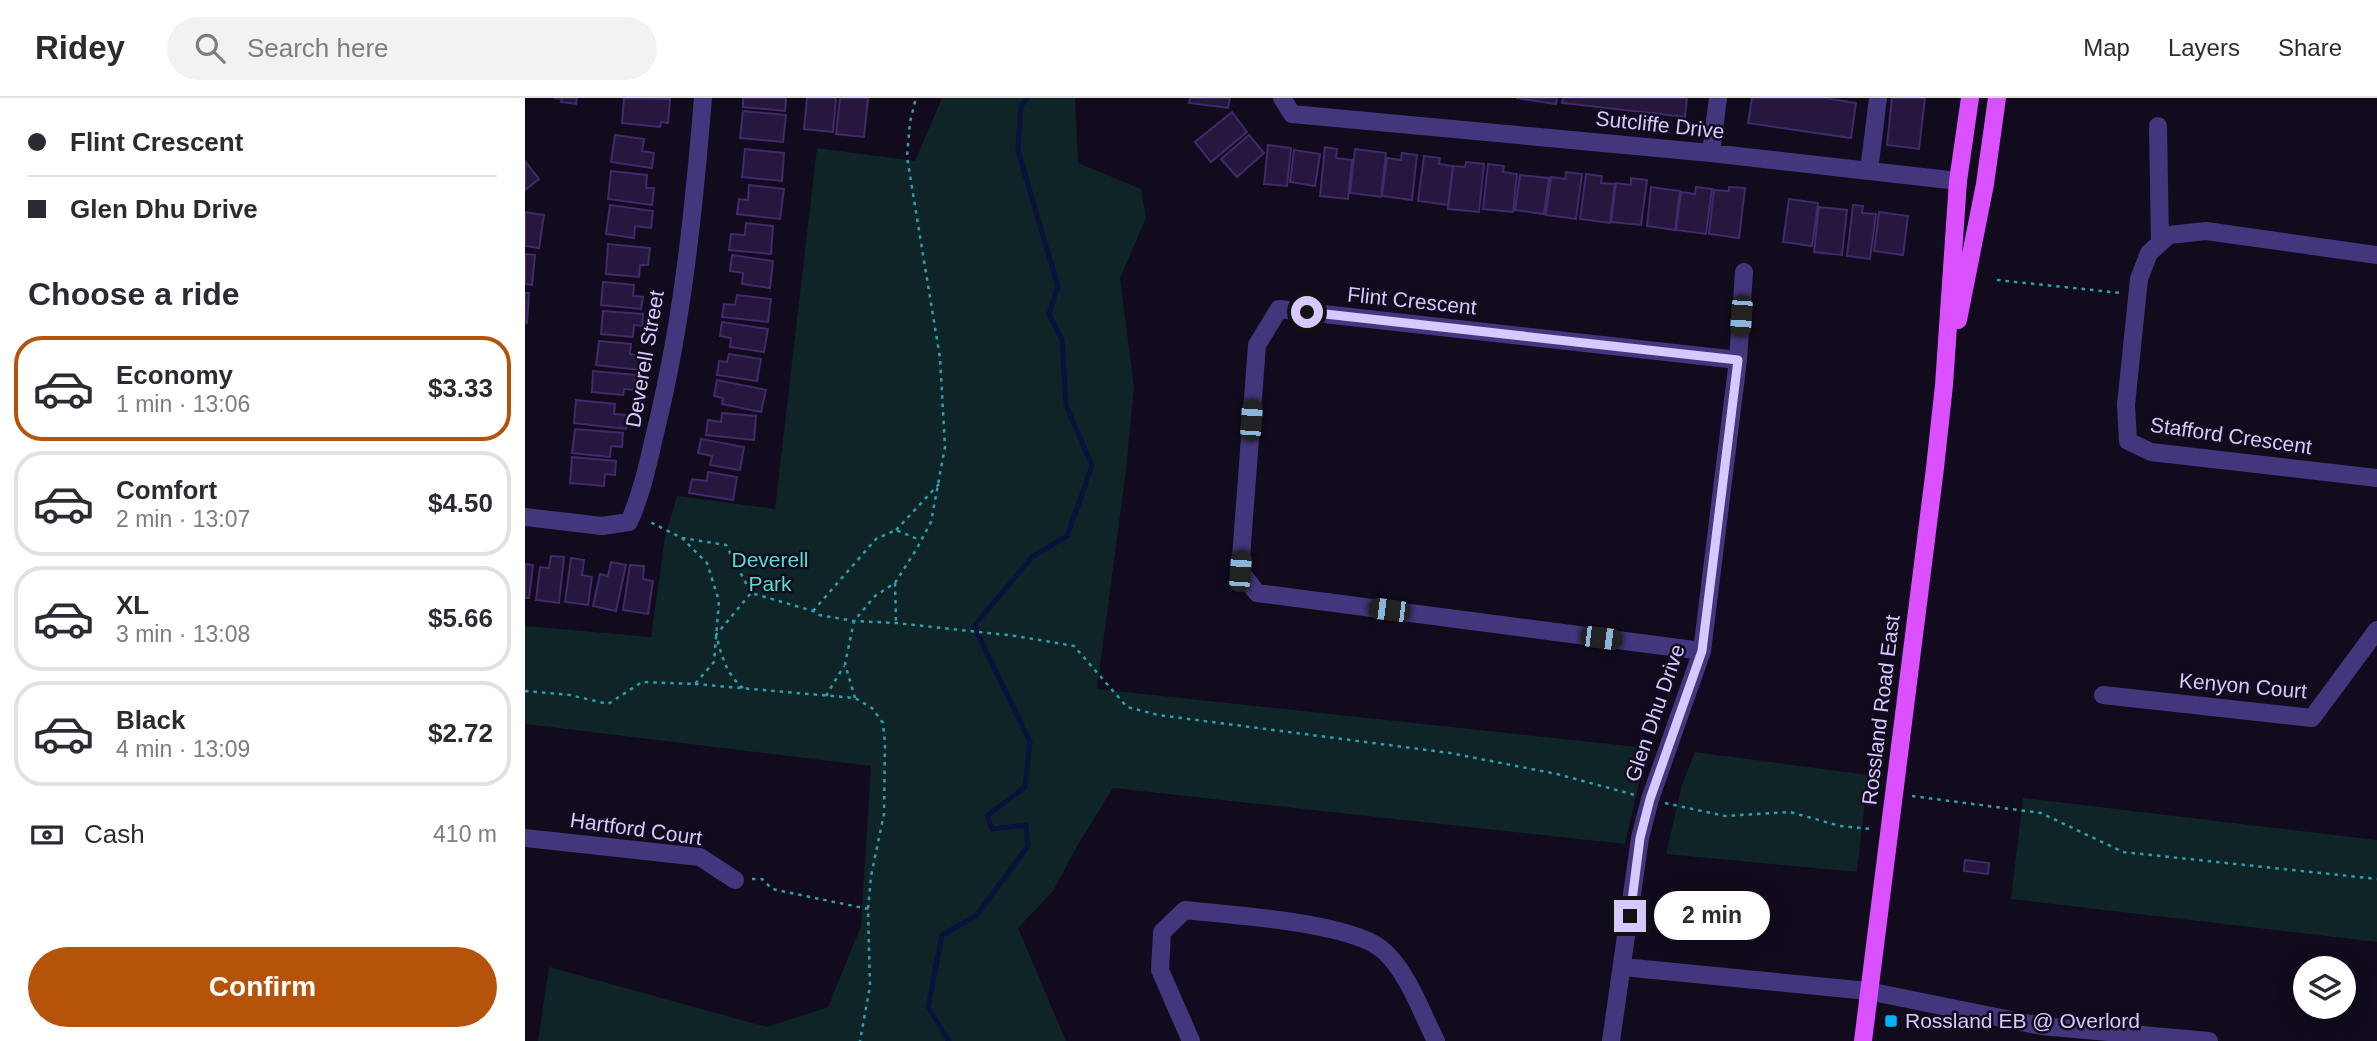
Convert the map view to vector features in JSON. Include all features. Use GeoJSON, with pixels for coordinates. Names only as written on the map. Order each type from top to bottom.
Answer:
{"type":"FeatureCollection","features":[{"type":"Feature","properties":{"kind":"main road","name":"Rossland Road East"},"geometry":{"type":"LineString","coordinates":[[1863,1041],[1944,386],[1958,181],[1970,98]]}},
{"type":"Feature","properties":{"kind":"main road","name":"Rossland Road East"},"geometry":{"type":"LineString","coordinates":[[1944,386],[1985,184],[1997,98]]}},
{"type":"Feature","properties":{"kind":"street","name":"Deverell Street"},"geometry":{"type":"LineString","coordinates":[[633,513],[639,499],[670,371],[697,174],[703,98]]}},
{"type":"Feature","properties":{"kind":"street","name":"Sutcliffe Drive"},"geometry":{"type":"LineString","coordinates":[[1282,98],[1292,114],[1711,153],[1958,181]]}},
{"type":"Feature","properties":{"kind":"street"},"geometry":{"type":"LineString","coordinates":[[1711,153],[1718,98]]}},
{"type":"Feature","properties":{"kind":"street"},"geometry":{"type":"LineString","coordinates":[[1868,172],[1878,98]]}},
{"type":"Feature","properties":{"kind":"street"},"geometry":{"type":"LineString","coordinates":[[2158,126],[2160,242]]}},
{"type":"Feature","properties":{"kind":"street"},"geometry":{"type":"LineString","coordinates":[[2160,242],[2169,235],[2206,231],[2377,255]]}},
{"type":"Feature","properties":{"kind":"street","name":"Stafford Crescent"},"geometry":{"type":"LineString","coordinates":[[2160,242],[2149,253],[2139,279],[2126,405],[2128,441],[2151,452],[2377,478]]}},
{"type":"Feature","properties":{"kind":"street","name":"Glen Dhu Drive"},"geometry":{"type":"LineString","coordinates":[[1611,1041],[1640,838],[1650,799],[1702,651],[1738,360],[1744,272]]}},
{"type":"Feature","properties":{"kind":"street","name":"Flint Crescent"},"geometry":{"type":"LineString","coordinates":[[1702,651],[1257,593],[1240,571],[1257,345],[1279,309],[1738,360]]}},
{"type":"Feature","properties":{"kind":"street"},"geometry":{"type":"LineString","coordinates":[[525,517],[602,526],[629,522],[633,513]]}},
{"type":"Feature","properties":{"kind":"street","name":"Kenyon Court"},"geometry":{"type":"LineString","coordinates":[[2103,695],[2312,718],[2377,630]]}},
{"type":"Feature","properties":{"kind":"street","name":"Hartford Court"},"geometry":{"type":"LineString","coordinates":[[525,838],[700,857],[735,880]]}},
{"type":"Feature","properties":{"kind":"street"},"geometry":{"type":"LineString","coordinates":[[1191,1041],[1160,970],[1162,932],[1185,910],[1272,919],[1337,931],[1384,950],[1401,972],[1436,1041]]}},
{"type":"Feature","properties":{"kind":"street"},"geometry":{"type":"LineString","coordinates":[[1623,967],[1868,991],[2041,1033],[2209,1041]]}},
{"type":"Feature","properties":{"kind":"path"},"geometry":{"type":"LineString","coordinates":[[826,696],[845,664],[854,621],[875,596],[895,583],[931,522],[945,447],[940,358],[907,157],[915,98]]}},
{"type":"Feature","properties":{"kind":"path"},"geometry":{"type":"LineString","coordinates":[[1997,280],[2138,294]]}},
{"type":"Feature","properties":{"kind":"path"},"geometry":{"type":"LineString","coordinates":[[813,611],[876,539],[895,530],[939,484]]}},
{"type":"Feature","properties":{"kind":"path"},"geometry":{"type":"LineString","coordinates":[[633,513],[682,538],[707,563],[719,601],[714,662],[695,684]]}},
{"type":"Feature","properties":{"kind":"path"},"geometry":{"type":"LineString","coordinates":[[895,530],[921,541]]}},
{"type":"Feature","properties":{"kind":"path"},"geometry":{"type":"LineString","coordinates":[[682,538],[726,545],[751,593],[819,615],[854,621],[1016,636],[1073,646],[1128,707],[1157,715],[1450,753],[1557,774],[1725,816],[1790,812],[1840,826],[1889,831]]}},
{"type":"Feature","properties":{"kind":"path"},"geometry":{"type":"LineString","coordinates":[[895,583],[896,623]]}},
{"type":"Feature","properties":{"kind":"path"},"geometry":{"type":"LineString","coordinates":[[716,635],[751,593]]}},
{"type":"Feature","properties":{"kind":"path"},"geometry":{"type":"LineString","coordinates":[[716,635],[732,679],[744,689]]}},
{"type":"Feature","properties":{"kind":"path"},"geometry":{"type":"LineString","coordinates":[[845,664],[855,698]]}},
{"type":"Feature","properties":{"kind":"path"},"geometry":{"type":"LineString","coordinates":[[525,691],[570,695],[608,704],[642,682],[695,684],[855,698],[872,708],[883,723],[884,814],[871,876],[868,909],[870,986],[860,1041]]}},
{"type":"Feature","properties":{"kind":"path"},"geometry":{"type":"LineString","coordinates":[[1894,794],[2041,813],[2123,852],[2377,879]]}},
{"type":"Feature","properties":{"kind":"path"},"geometry":{"type":"LineString","coordinates":[[735,880],[762,879],[772,889],[868,909]]}},
{"type":"Feature","properties":{"kind":"green space","name":"Deverell Park"},"geometry":{"type":"Polygon","coordinates":[[[942,98],[1075,98],[1078,163],[1141,189],[1146,218],[1120,278],[1134,387],[1126,470],[1097,689],[1647,748],[1625,844],[1113,788],[1053,891],[1018,928],[1066,1041],[538,1041],[549,967],[767,1027],[828,1007],[861,926],[871,766],[525,724],[525,626],[651,637],[665,537],[677,496],[775,509],[817,148],[915,161],[942,98]]]}},
{"type":"Feature","properties":{"kind":"green space"},"geometry":{"type":"Polygon","coordinates":[[[1695,752],[1868,775],[1857,872],[1666,854],[1682,785],[1695,752]]]}},
{"type":"Feature","properties":{"kind":"green space"},"geometry":{"type":"Polygon","coordinates":[[[2023,798],[2377,840],[2377,942],[2011,899],[2023,798]]]}},
{"type":"Feature","properties":{"kind":"building"},"geometry":{"type":"Polygon","coordinates":[[[554,98],[577,98],[576,104],[554,98]]]}},
{"type":"Feature","properties":{"kind":"building"},"geometry":{"type":"Polygon","coordinates":[[[624,98],[670,99],[668,123],[661,122],[660,127],[622,123],[624,98]]]}},
{"type":"Feature","properties":{"kind":"building"},"geometry":{"type":"Polygon","coordinates":[[[743,98],[786,98],[785,111],[743,107],[743,98]]]}},
{"type":"Feature","properties":{"kind":"building"},"geometry":{"type":"Polygon","coordinates":[[[807,98],[836,98],[833,132],[804,129],[807,98]]]}},
{"type":"Feature","properties":{"kind":"building"},"geometry":{"type":"Polygon","coordinates":[[[840,98],[868,98],[864,137],[836,134],[840,98]]]}},
{"type":"Feature","properties":{"kind":"building"},"geometry":{"type":"Polygon","coordinates":[[[1190,98],[1230,98],[1228,108],[1189,103],[1190,98]]]}},
{"type":"Feature","properties":{"kind":"building"},"geometry":{"type":"Polygon","coordinates":[[[1516,98],[1557,98],[1556,104],[1516,98]]]}},
{"type":"Feature","properties":{"kind":"building"},"geometry":{"type":"Polygon","coordinates":[[[1563,98],[1687,98],[1685,117],[1562,103],[1563,98]]]}},
{"type":"Feature","properties":{"kind":"building"},"geometry":{"type":"Polygon","coordinates":[[[1752,98],[1825,98],[1856,103],[1851,138],[1748,123],[1752,98]]]}},
{"type":"Feature","properties":{"kind":"building"},"geometry":{"type":"Polygon","coordinates":[[[1892,98],[1925,98],[1919,149],[1887,145],[1892,98]]]}},
{"type":"Feature","properties":{"kind":"building"},"geometry":{"type":"Polygon","coordinates":[[[743,111],[786,115],[783,142],[740,138],[743,111]]]}},
{"type":"Feature","properties":{"kind":"building"},"geometry":{"type":"Polygon","coordinates":[[[1232,112],[1247,132],[1211,162],[1195,142],[1232,112]]]}},
{"type":"Feature","properties":{"kind":"building"},"geometry":{"type":"Polygon","coordinates":[[[615,135],[644,139],[642,151],[654,153],[652,168],[611,162],[615,135]]]}},
{"type":"Feature","properties":{"kind":"building"},"geometry":{"type":"Polygon","coordinates":[[[1249,135],[1264,153],[1237,177],[1221,159],[1249,135]]]}},
{"type":"Feature","properties":{"kind":"building"},"geometry":{"type":"Polygon","coordinates":[[[1268,145],[1291,148],[1287,186],[1264,184],[1268,145]]]}},
{"type":"Feature","properties":{"kind":"building"},"geometry":{"type":"Polygon","coordinates":[[[1325,147],[1337,149],[1336,158],[1352,160],[1348,199],[1320,196],[1325,147]]]}},
{"type":"Feature","properties":{"kind":"building"},"geometry":{"type":"Polygon","coordinates":[[[745,149],[784,153],[782,181],[742,177],[745,149]]]}},
{"type":"Feature","properties":{"kind":"building"},"geometry":{"type":"Polygon","coordinates":[[[1355,149],[1386,153],[1381,197],[1350,193],[1355,149]]]}},
{"type":"Feature","properties":{"kind":"building"},"geometry":{"type":"Polygon","coordinates":[[[1294,150],[1320,154],[1315,186],[1290,182],[1294,150]]]}},
{"type":"Feature","properties":{"kind":"building"},"geometry":{"type":"Polygon","coordinates":[[[1402,153],[1417,155],[1412,200],[1382,196],[1387,158],[1401,160],[1402,153]]]}},
{"type":"Feature","properties":{"kind":"building"},"geometry":{"type":"Polygon","coordinates":[[[1424,156],[1440,158],[1439,164],[1453,166],[1448,205],[1418,201],[1424,156]]]}},
{"type":"Feature","properties":{"kind":"building"},"geometry":{"type":"Polygon","coordinates":[[[525,161],[539,179],[525,190],[525,161]]]}},
{"type":"Feature","properties":{"kind":"building"},"geometry":{"type":"Polygon","coordinates":[[[1466,162],[1484,164],[1479,212],[1448,209],[1453,166],[1465,167],[1466,162]]]}},
{"type":"Feature","properties":{"kind":"building"},"geometry":{"type":"Polygon","coordinates":[[[1488,164],[1504,166],[1503,172],[1517,174],[1513,212],[1483,209],[1488,164]]]}},
{"type":"Feature","properties":{"kind":"building"},"geometry":{"type":"Polygon","coordinates":[[[611,171],[647,175],[646,188],[654,188],[652,205],[608,199],[611,171]]]}},
{"type":"Feature","properties":{"kind":"building"},"geometry":{"type":"Polygon","coordinates":[[[1566,172],[1582,174],[1576,219],[1546,215],[1551,177],[1565,179],[1566,172]]]}},
{"type":"Feature","properties":{"kind":"building"},"geometry":{"type":"Polygon","coordinates":[[[1586,174],[1602,176],[1601,183],[1615,184],[1610,223],[1580,219],[1586,174]]]}},
{"type":"Feature","properties":{"kind":"building"},"geometry":{"type":"Polygon","coordinates":[[[1520,175],[1549,178],[1544,214],[1515,210],[1520,175]]]}},
{"type":"Feature","properties":{"kind":"building"},"geometry":{"type":"Polygon","coordinates":[[[1631,178],[1647,180],[1641,225],[1611,222],[1616,183],[1631,185],[1631,178]]]}},
{"type":"Feature","properties":{"kind":"building"},"geometry":{"type":"Polygon","coordinates":[[[749,185],[784,189],[780,219],[737,214],[739,199],[748,200],[749,185]]]}},
{"type":"Feature","properties":{"kind":"building"},"geometry":{"type":"Polygon","coordinates":[[[1651,187],[1680,191],[1675,230],[1647,226],[1651,187]]]}},
{"type":"Feature","properties":{"kind":"building"},"geometry":{"type":"Polygon","coordinates":[[[1696,187],[1712,189],[1706,234],[1676,230],[1681,192],[1695,194],[1696,187]]]}},
{"type":"Feature","properties":{"kind":"building"},"geometry":{"type":"Polygon","coordinates":[[[1729,187],[1745,188],[1739,238],[1709,234],[1714,190],[1729,191],[1729,187]]]}},
{"type":"Feature","properties":{"kind":"building"},"geometry":{"type":"Polygon","coordinates":[[[1789,199],[1818,203],[1812,246],[1783,242],[1789,199]]]}},
{"type":"Feature","properties":{"kind":"building"},"geometry":{"type":"Polygon","coordinates":[[[610,205],[653,211],[651,228],[635,226],[634,238],[606,234],[610,205]]]}},
{"type":"Feature","properties":{"kind":"building"},"geometry":{"type":"Polygon","coordinates":[[[1853,205],[1863,206],[1862,213],[1876,214],[1870,259],[1847,256],[1853,205]]]}},
{"type":"Feature","properties":{"kind":"building"},"geometry":{"type":"Polygon","coordinates":[[[1819,207],[1847,210],[1842,255],[1814,252],[1819,207]]]}},
{"type":"Feature","properties":{"kind":"building"},"geometry":{"type":"Polygon","coordinates":[[[525,212],[544,215],[539,248],[525,246],[525,212]]]}},
{"type":"Feature","properties":{"kind":"building"},"geometry":{"type":"Polygon","coordinates":[[[1879,212],[1908,216],[1903,255],[1874,251],[1879,212]]]}},
{"type":"Feature","properties":{"kind":"building"},"geometry":{"type":"Polygon","coordinates":[[[746,223],[773,226],[771,254],[729,250],[731,234],[745,235],[746,223]]]}},
{"type":"Feature","properties":{"kind":"building"},"geometry":{"type":"Polygon","coordinates":[[[608,244],[650,248],[648,265],[640,265],[639,277],[606,274],[608,244]]]}},
{"type":"Feature","properties":{"kind":"building"},"geometry":{"type":"Polygon","coordinates":[[[525,254],[535,255],[532,285],[525,284],[525,254]]]}},
{"type":"Feature","properties":{"kind":"building"},"geometry":{"type":"Polygon","coordinates":[[[732,255],[773,261],[770,288],[742,284],[743,273],[730,271],[732,255]]]}},
{"type":"Feature","properties":{"kind":"building"},"geometry":{"type":"Polygon","coordinates":[[[603,282],[634,285],[633,296],[643,297],[641,309],[601,305],[603,282]]]}},
{"type":"Feature","properties":{"kind":"building"},"geometry":{"type":"Polygon","coordinates":[[[525,293],[529,293],[527,323],[525,322],[525,293]]]}},
{"type":"Feature","properties":{"kind":"building"},"geometry":{"type":"Polygon","coordinates":[[[737,295],[771,299],[768,322],[722,317],[724,304],[735,305],[737,295]]]}},
{"type":"Feature","properties":{"kind":"building"},"geometry":{"type":"Polygon","coordinates":[[[603,311],[643,314],[642,326],[634,325],[633,337],[601,334],[603,311]]]}},
{"type":"Feature","properties":{"kind":"building"},"geometry":{"type":"Polygon","coordinates":[[[722,322],[768,329],[764,352],[730,347],[731,338],[720,336],[722,322]]]}},
{"type":"Feature","properties":{"kind":"building"},"geometry":{"type":"Polygon","coordinates":[[[599,341],[631,344],[630,354],[641,356],[639,370],[596,365],[599,341]]]}},
{"type":"Feature","properties":{"kind":"building"},"geometry":{"type":"Polygon","coordinates":[[[729,354],[761,359],[757,381],[717,375],[719,361],[727,362],[729,354]]]}},
{"type":"Feature","properties":{"kind":"building"},"geometry":{"type":"Polygon","coordinates":[[[593,371],[636,375],[634,390],[624,389],[623,395],[592,392],[593,371]]]}},
{"type":"Feature","properties":{"kind":"building"},"geometry":{"type":"Polygon","coordinates":[[[717,380],[766,390],[761,412],[722,404],[723,398],[714,396],[717,380]]]}},
{"type":"Feature","properties":{"kind":"building"},"geometry":{"type":"Polygon","coordinates":[[[576,400],[615,404],[614,414],[627,415],[626,429],[574,423],[576,400]]]}},
{"type":"Feature","properties":{"kind":"building"},"geometry":{"type":"Polygon","coordinates":[[[722,413],[756,416],[754,440],[706,435],[708,420],[721,422],[722,413]]]}},
{"type":"Feature","properties":{"kind":"building"},"geometry":{"type":"Polygon","coordinates":[[[575,429],[623,433],[622,447],[611,446],[610,457],[572,453],[575,429]]]}},
{"type":"Feature","properties":{"kind":"building"},"geometry":{"type":"Polygon","coordinates":[[[701,439],[744,447],[740,470],[710,465],[712,456],[698,453],[701,439]]]}},
{"type":"Feature","properties":{"kind":"building"},"geometry":{"type":"Polygon","coordinates":[[[572,457],[616,461],[615,475],[605,474],[604,486],[570,483],[572,457]]]}},
{"type":"Feature","properties":{"kind":"building"},"geometry":{"type":"Polygon","coordinates":[[[708,472],[737,477],[733,500],[689,493],[692,479],[707,481],[708,472]]]}},
{"type":"Feature","properties":{"kind":"building"},"geometry":{"type":"Polygon","coordinates":[[[551,556],[564,557],[559,603],[536,600],[540,567],[549,568],[551,556]]]}},
{"type":"Feature","properties":{"kind":"building"},"geometry":{"type":"Polygon","coordinates":[[[571,558],[584,560],[582,575],[592,577],[588,605],[565,602],[571,558]]]}},
{"type":"Feature","properties":{"kind":"building"},"geometry":{"type":"Polygon","coordinates":[[[611,562],[626,565],[616,611],[593,606],[600,574],[608,576],[611,562]]]}},
{"type":"Feature","properties":{"kind":"building"},"geometry":{"type":"Polygon","coordinates":[[[525,564],[533,565],[529,598],[525,598],[525,564]]]}},
{"type":"Feature","properties":{"kind":"building"},"geometry":{"type":"Polygon","coordinates":[[[630,565],[644,566],[643,579],[653,581],[648,614],[623,610],[630,565]]]}},
{"type":"Feature","properties":{"kind":"building"},"geometry":{"type":"Polygon","coordinates":[[[1965,860],[1989,863],[1988,874],[1964,871],[1965,860]]]}},
{"type":"Feature","properties":{"kind":"waterway"},"geometry":{"type":"LineString","coordinates":[[949,1041],[928,1007],[942,935],[976,916],[1028,846],[1026,825],[992,829],[987,816],[1025,787],[1030,742],[974,626],[1032,557],[1067,536],[1092,466],[1066,405],[1062,340],[1049,314],[1058,287],[1018,150],[1021,106],[1027,98]]}},
{"type":"Feature","properties":{"kind":"place","name":"Rossland EB @ Overlord"},"geometry":{"type":"Point","coordinates":[1891,1021]}},
{"type":"Feature","properties":{"kind":"route"},"geometry":{"type":"LineString","coordinates":[[1307,312],[1738,360],[1702,651],[1650,799],[1640,838],[1630,916]]}}]}
